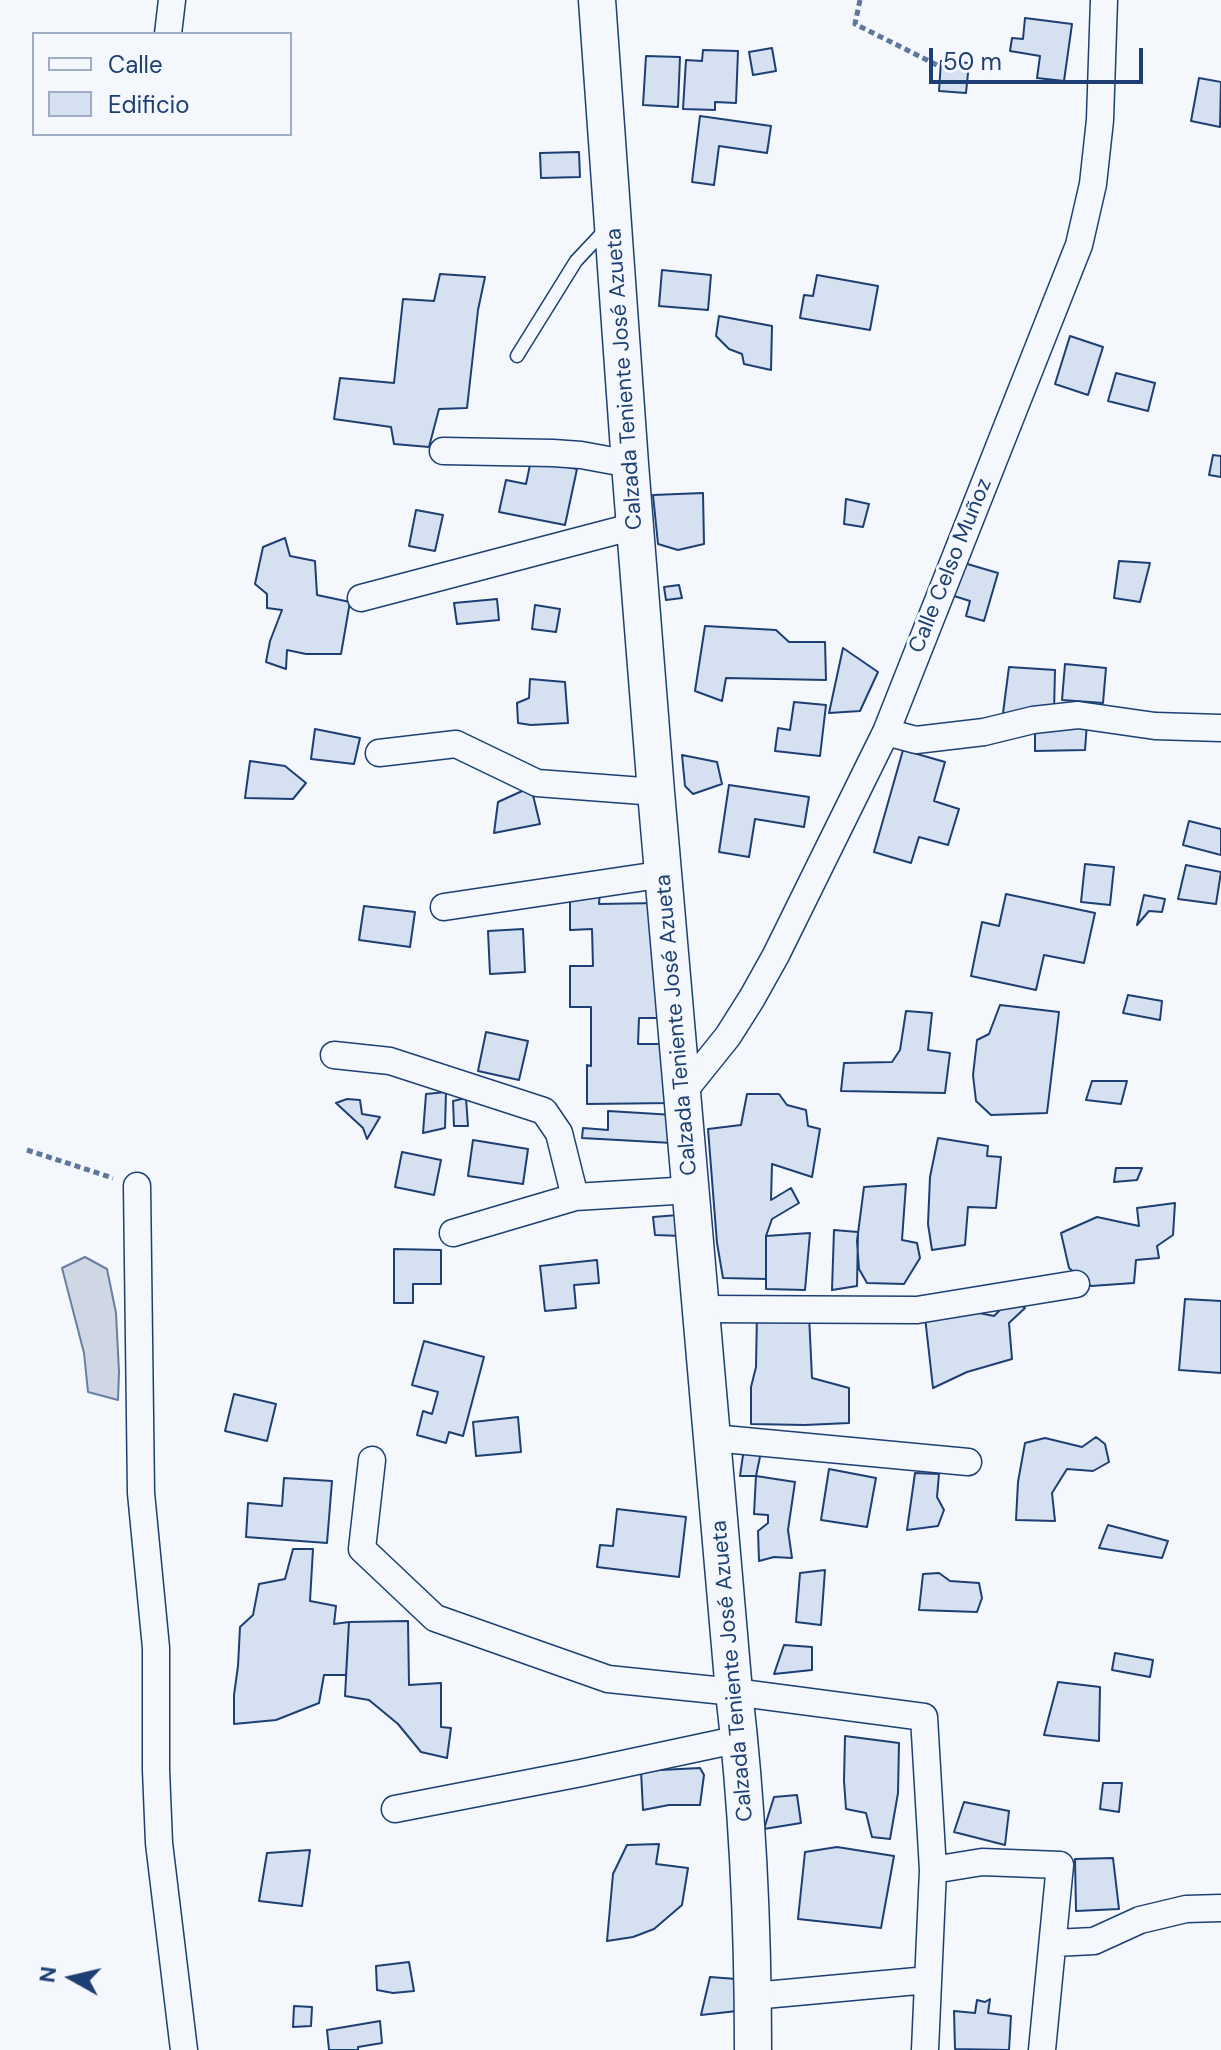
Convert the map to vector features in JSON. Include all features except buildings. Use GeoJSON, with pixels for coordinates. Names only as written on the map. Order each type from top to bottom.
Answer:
{"type":"FeatureCollection","features":[{"type":"Feature","properties":{"kind":"main road","name":"Calzada Teniente José Azueta"},"geometry":{"type":"LineString","coordinates":[[597,0],[656,792],[740,1739],[750,1883],[753,2050]]}},
{"type":"Feature","properties":{"kind":"street"},"geometry":{"type":"LineString","coordinates":[[168,32],[172,0]]}},
{"type":"Feature","properties":{"kind":"street","name":"Calle Celso Muñoz"},"geometry":{"type":"LineString","coordinates":[[683,1092],[728,1036],[752,998],[886,732],[1079,245],[1093,184],[1100,120],[1104,0]]}},
{"type":"Feature","properties":{"kind":"street"},"geometry":{"type":"LineString","coordinates":[[443,451],[581,455],[630,464]]}},
{"type":"Feature","properties":{"kind":"street"},"geometry":{"type":"LineString","coordinates":[[361,598],[635,526]]}},
{"type":"Feature","properties":{"kind":"street"},"geometry":{"type":"LineString","coordinates":[[886,732],[916,740],[984,732],[1033,720],[1078,715],[1155,726],[1221,728]]}},
{"type":"Feature","properties":{"kind":"street"},"geometry":{"type":"LineString","coordinates":[[379,753],[456,744],[537,783],[656,792]]}},
{"type":"Feature","properties":{"kind":"street"},"geometry":{"type":"LineString","coordinates":[[444,907],[665,874]]}},
{"type":"Feature","properties":{"kind":"street"},"geometry":{"type":"LineString","coordinates":[[334,1055],[390,1061],[544,1111],[559,1133],[575,1197]]}},
{"type":"Feature","properties":{"kind":"street"},"geometry":{"type":"LineString","coordinates":[[137,1186],[141,1493],[156,1648],[159,1843],[184,2050]]}},
{"type":"Feature","properties":{"kind":"street"},"geometry":{"type":"LineString","coordinates":[[453,1233],[575,1197],[691,1190]]}},
{"type":"Feature","properties":{"kind":"street"},"geometry":{"type":"LineString","coordinates":[[701,1309],[917,1310],[1076,1284]]}},
{"type":"Feature","properties":{"kind":"street"},"geometry":{"type":"LineString","coordinates":[[713,1438],[968,1462]]}},
{"type":"Feature","properties":{"kind":"street"},"geometry":{"type":"LineString","coordinates":[[372,1460],[362,1549],[435,1618],[608,1679],[924,1717],[933,1870],[925,2050]]}},
{"type":"Feature","properties":{"kind":"street"},"geometry":{"type":"LineString","coordinates":[[395,1809],[740,1739]]}},
{"type":"Feature","properties":{"kind":"street"},"geometry":{"type":"LineString","coordinates":[[933,1870],[982,1862],[1060,1865],[1042,2050]]}},
{"type":"Feature","properties":{"kind":"street"},"geometry":{"type":"LineString","coordinates":[[1054,1943],[1094,1941],[1140,1920],[1186,1909],[1221,1908]]}},
{"type":"Feature","properties":{"kind":"street"},"geometry":{"type":"LineString","coordinates":[[753,1996],[928,1980]]}},
{"type":"Feature","properties":{"kind":"lane"},"geometry":{"type":"LineString","coordinates":[[517,356],[576,261],[613,221]]}},
{"type":"Feature","properties":{"kind":"path"},"geometry":{"type":"LineString","coordinates":[[860,0],[855,24],[937,65]]}},
{"type":"Feature","properties":{"kind":"path"},"geometry":{"type":"LineString","coordinates":[[27,1150],[137,1186]]}},
{"type":"Feature","properties":{"kind":"shaded area"},"geometry":{"type":"Polygon","coordinates":[[[85,1257],[107,1269],[116,1313],[118,1400],[88,1392],[84,1353],[62,1268],[85,1257]]]}}]}
